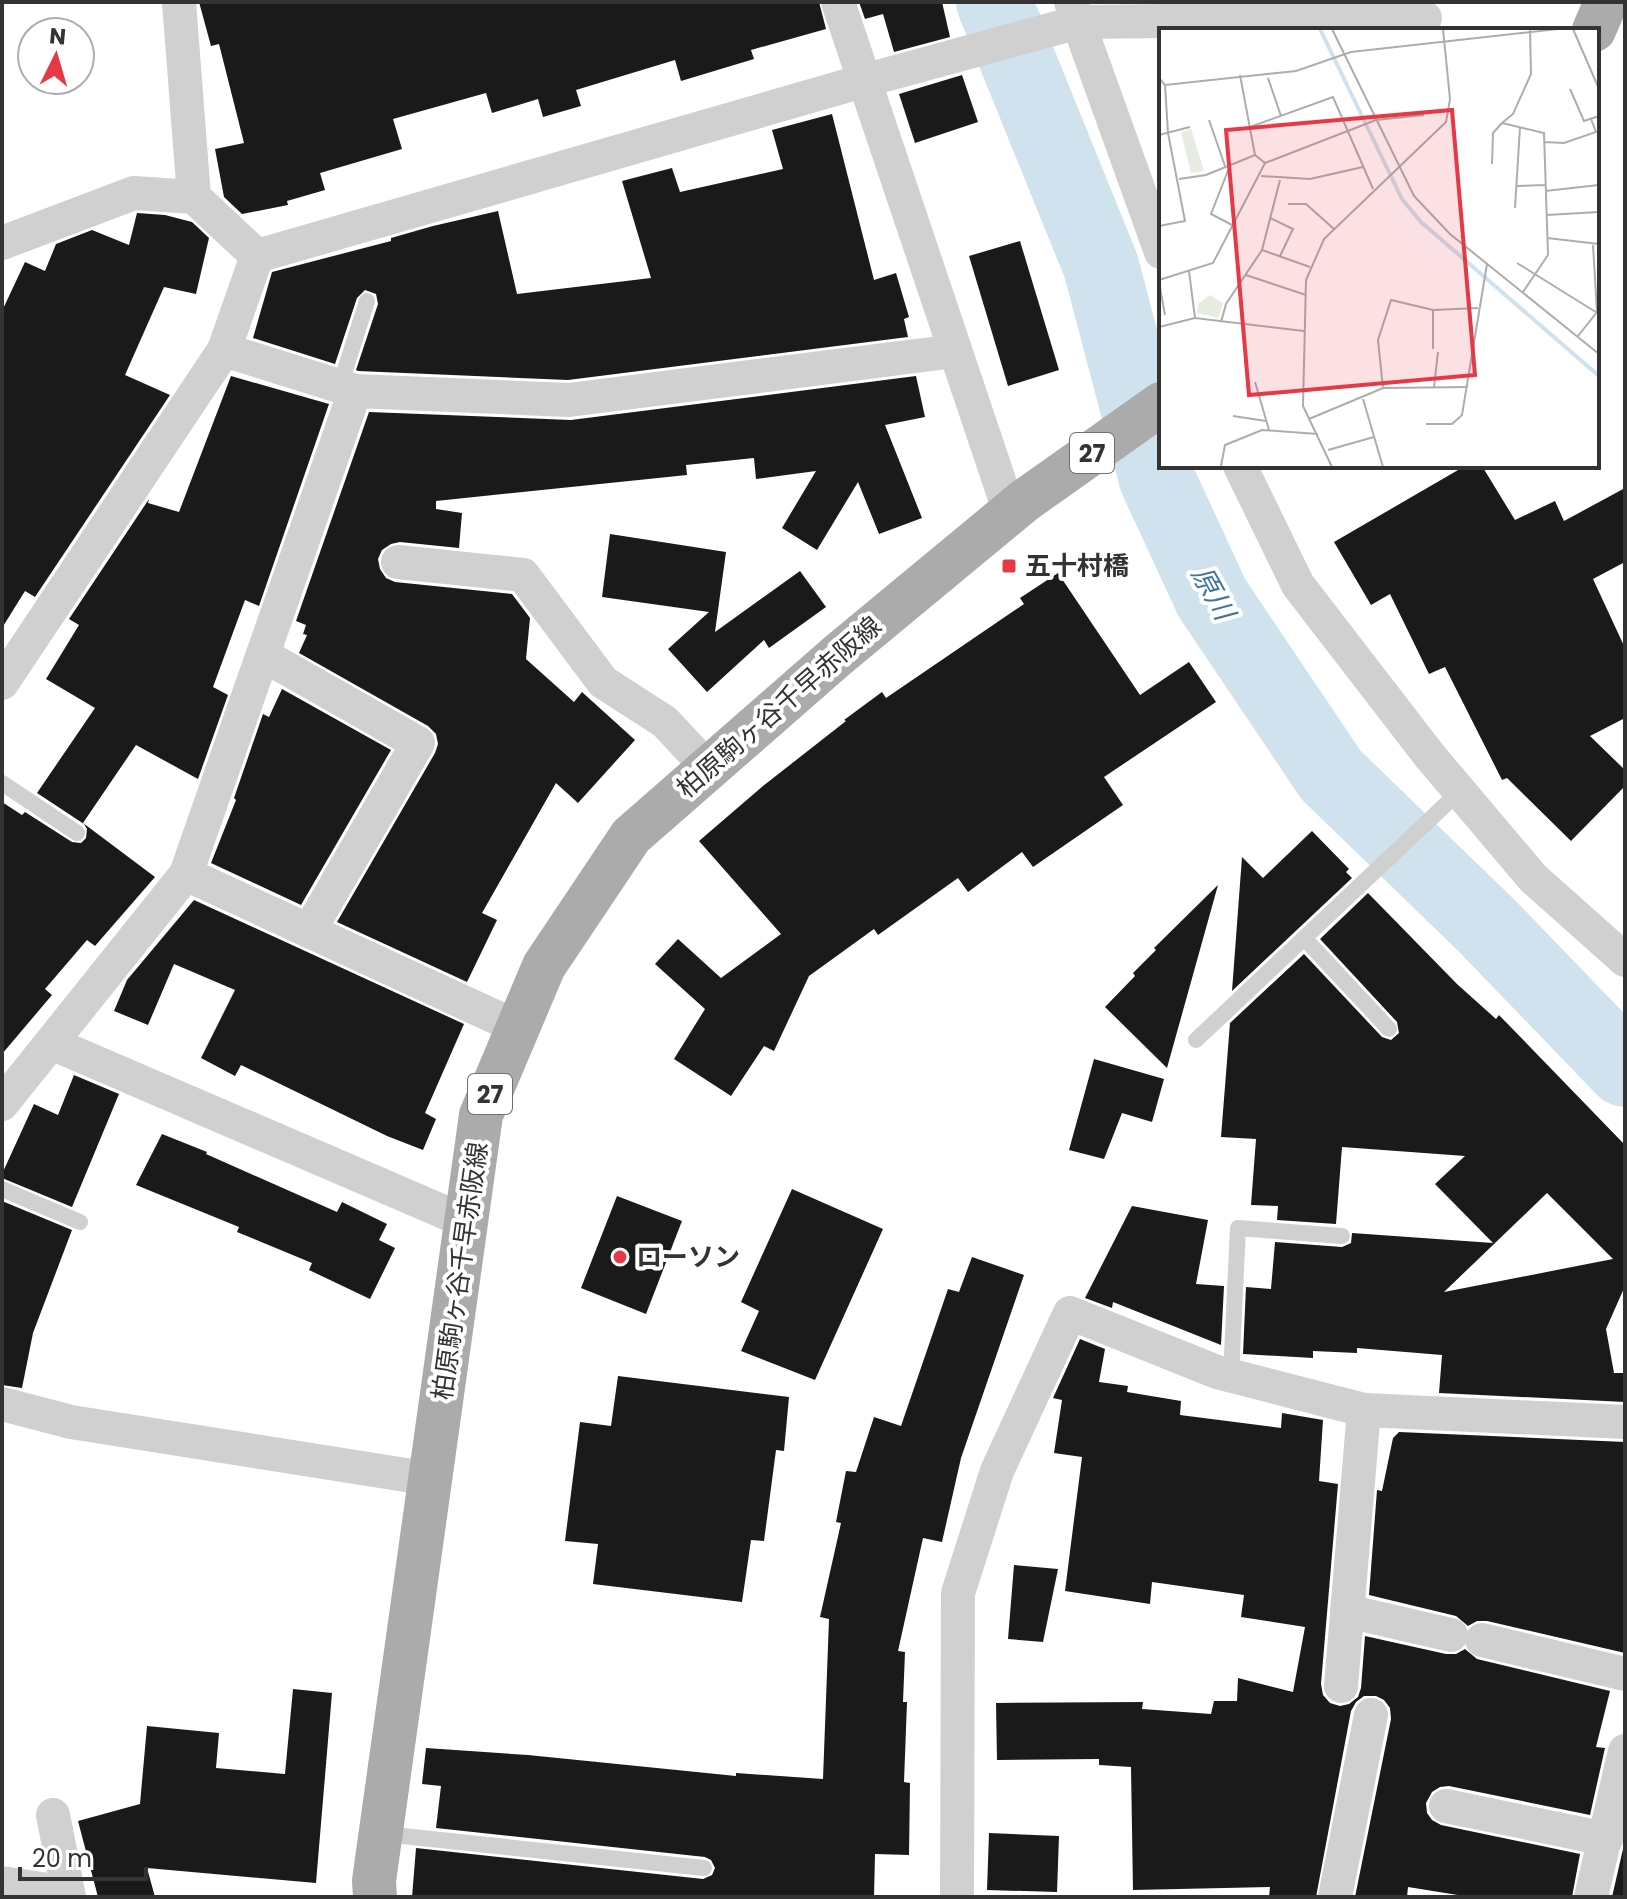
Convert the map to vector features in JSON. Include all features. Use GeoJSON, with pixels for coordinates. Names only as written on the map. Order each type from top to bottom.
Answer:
{"type":"FeatureCollection","features":[{"type":"Feature","properties":{"kind":"main road"},"geometry":{"type":"LineString","coordinates":[[1595,28],[1606,2]]}},
{"type":"Feature","properties":{"kind":"main road","name":"柏原駒ヶ谷千早赤阪線"},"geometry":{"type":"LineString","coordinates":[[375,1897],[374,1881],[481,1115],[544,966],[631,836],[1017,507],[1159,405]]}},
{"type":"Feature","properties":{"kind":"street"},"geometry":{"type":"LineString","coordinates":[[179,2],[194,197]]}},
{"type":"Feature","properties":{"kind":"street"},"geometry":{"type":"LineString","coordinates":[[838,2],[955,351],[1017,507]]}},
{"type":"Feature","properties":{"kind":"street"},"geometry":{"type":"LineString","coordinates":[[257,256],[863,81],[1044,32],[1075,12],[1425,18]]}},
{"type":"Feature","properties":{"kind":"street"},"geometry":{"type":"LineString","coordinates":[[1075,12],[1159,246]]}},
{"type":"Feature","properties":{"kind":"street"},"geometry":{"type":"LineString","coordinates":[[6,249],[134,193],[194,197],[257,256]]}},
{"type":"Feature","properties":{"kind":"street"},"geometry":{"type":"LineString","coordinates":[[2,683],[224,350],[257,256]]}},
{"type":"Feature","properties":{"kind":"street"},"geometry":{"type":"LineString","coordinates":[[224,350],[348,388],[569,400],[955,351]]}},
{"type":"Feature","properties":{"kind":"street"},"geometry":{"type":"LineString","coordinates":[[2,1104],[186,874],[263,655],[348,388]]}},
{"type":"Feature","properties":{"kind":"street"},"geometry":{"type":"LineString","coordinates":[[1241,468],[1298,585],[1460,791],[1533,878],[1625,960]]}},
{"type":"Feature","properties":{"kind":"street"},"geometry":{"type":"LineString","coordinates":[[398,562],[523,575],[603,682],[665,722],[708,768]]}},
{"type":"Feature","properties":{"kind":"street"},"geometry":{"type":"LineString","coordinates":[[263,655],[418,743],[309,931]]}},
{"type":"Feature","properties":{"kind":"street"},"geometry":{"type":"LineString","coordinates":[[186,874],[519,1028]]}},
{"type":"Feature","properties":{"kind":"street"},"geometry":{"type":"LineString","coordinates":[[51,1043],[467,1222]]}},
{"type":"Feature","properties":{"kind":"street"},"geometry":{"type":"LineString","coordinates":[[957,1897],[958,1593],[997,1471],[1070,1313],[1231,1376],[1364,1410],[1625,1422]]}},
{"type":"Feature","properties":{"kind":"street"},"geometry":{"type":"LineString","coordinates":[[2,1404],[71,1422],[431,1479]]}},
{"type":"Feature","properties":{"kind":"street"},"geometry":{"type":"LineString","coordinates":[[1341,1686],[1364,1410]]}},
{"type":"Feature","properties":{"kind":"street"},"geometry":{"type":"LineString","coordinates":[[1347,1611],[1625,1674]]}},
{"type":"Feature","properties":{"kind":"street"},"geometry":{"type":"LineString","coordinates":[[1335,1897],[1371,1715]]}},
{"type":"Feature","properties":{"kind":"street"},"geometry":{"type":"LineString","coordinates":[[1591,1897],[1625,1751]]}},
{"type":"Feature","properties":{"kind":"street"},"geometry":{"type":"LineString","coordinates":[[1446,1806],[1606,1839]]}},
{"type":"Feature","properties":{"kind":"street"},"geometry":{"type":"LineString","coordinates":[[2,1883],[69,1895],[53,1815]]}},
{"type":"Feature","properties":{"kind":"lane"},"geometry":{"type":"LineString","coordinates":[[348,388],[367,301]]}},
{"type":"Feature","properties":{"kind":"lane"},"geometry":{"type":"LineString","coordinates":[[2,783],[77,833]]}},
{"type":"Feature","properties":{"kind":"lane"},"geometry":{"type":"LineString","coordinates":[[1196,1040],[1460,791]]}},
{"type":"Feature","properties":{"kind":"lane"},"geometry":{"type":"LineString","coordinates":[[1305,939],[1389,1029]]}},
{"type":"Feature","properties":{"kind":"lane"},"geometry":{"type":"LineString","coordinates":[[2,1189],[80,1222]]}},
{"type":"Feature","properties":{"kind":"lane"},"geometry":{"type":"LineString","coordinates":[[1231,1376],[1238,1228],[1342,1236]]}},
{"type":"Feature","properties":{"kind":"lane"},"geometry":{"type":"LineString","coordinates":[[381,1834],[704,1868]]}},
{"type":"Feature","properties":{"kind":"building"},"geometry":{"type":"Polygon","coordinates":[[[199,2],[819,2],[826,29],[751,50],[754,59],[681,81],[675,60],[576,90],[581,106],[543,117],[538,99],[492,113],[486,93],[393,119],[402,149],[320,173],[325,190],[287,201],[288,205],[242,214],[224,197],[215,149],[244,143],[219,44],[211,46],[199,2]]]}},
{"type":"Feature","properties":{"kind":"building"},"geometry":{"type":"Polygon","coordinates":[[[859,2],[942,2],[950,37],[894,52],[883,14],[865,19],[859,2]]]}},
{"type":"Feature","properties":{"kind":"building"},"geometry":{"type":"Polygon","coordinates":[[[962,75],[978,122],[915,143],[899,94],[962,75]]]}},
{"type":"Feature","properties":{"kind":"building"},"geometry":{"type":"Polygon","coordinates":[[[832,114],[874,280],[896,273],[909,317],[904,319],[908,337],[568,380],[358,371],[378,304],[376,294],[365,290],[357,298],[335,364],[253,338],[272,272],[391,241],[391,238],[433,226],[498,211],[517,294],[651,278],[622,181],[672,168],[680,192],[783,169],[772,130],[832,114]]]}},
{"type":"Feature","properties":{"kind":"building"},"geometry":{"type":"Polygon","coordinates":[[[137,213],[165,215],[192,222],[209,238],[196,294],[164,287],[125,375],[170,395],[35,597],[25,591],[2,628],[2,311],[25,262],[45,271],[56,244],[92,230],[129,245],[137,213]]]}},
{"type":"Feature","properties":{"kind":"building"},"geometry":{"type":"Polygon","coordinates":[[[1020,241],[1059,370],[1008,386],[969,256],[1020,241]]]}},
{"type":"Feature","properties":{"kind":"building"},"geometry":{"type":"Polygon","coordinates":[[[231,376],[329,404],[259,606],[245,600],[213,687],[228,695],[198,779],[136,745],[83,823],[155,877],[95,946],[87,940],[45,989],[52,995],[2,1054],[2,802],[22,815],[25,812],[72,842],[81,843],[86,838],[84,824],[37,793],[95,708],[46,679],[79,625],[69,619],[149,499],[148,503],[179,512],[231,376]]]}},
{"type":"Feature","properties":{"kind":"building"},"geometry":{"type":"Polygon","coordinates":[[[916,376],[925,417],[885,425],[922,518],[879,534],[858,482],[817,550],[782,528],[816,471],[756,479],[754,458],[686,465],[687,475],[436,501],[436,509],[462,513],[459,548],[400,542],[382,550],[378,559],[380,569],[386,578],[395,582],[512,594],[530,618],[526,659],[574,702],[582,692],[635,740],[578,803],[556,783],[482,913],[497,920],[467,982],[337,922],[438,744],[436,734],[428,726],[299,653],[307,635],[303,634],[306,625],[296,621],[369,412],[571,420],[916,376]]]}},
{"type":"Feature","properties":{"kind":"building"},"geometry":{"type":"Polygon","coordinates":[[[1462,468],[1483,468],[1515,520],[1555,501],[1564,521],[1625,488],[1625,562],[1593,579],[1625,648],[1625,718],[1590,736],[1625,770],[1625,786],[1571,841],[1507,778],[1502,780],[1445,667],[1429,674],[1390,594],[1371,605],[1334,542],[1462,468]]]}},
{"type":"Feature","properties":{"kind":"building"},"geometry":{"type":"Polygon","coordinates":[[[610,534],[726,552],[715,632],[800,571],[826,607],[769,648],[764,640],[707,692],[668,649],[709,612],[602,597],[610,534]]]}},
{"type":"Feature","properties":{"kind":"building"},"geometry":{"type":"Polygon","coordinates":[[[1058,573],[1140,695],[1189,662],[1216,702],[1104,777],[1123,805],[1033,867],[1022,852],[968,892],[958,878],[878,935],[874,929],[809,976],[774,1051],[764,1046],[731,1096],[674,1059],[705,1009],[655,964],[678,939],[721,978],[781,934],[699,841],[844,720],[882,692],[886,698],[1024,604],[1020,598],[1058,573]]]}},
{"type":"Feature","properties":{"kind":"building"},"geometry":{"type":"Polygon","coordinates":[[[282,689],[391,750],[301,905],[211,863],[236,800],[234,798],[263,714],[269,717],[282,689]]]}},
{"type":"Feature","properties":{"kind":"building"},"geometry":{"type":"Polygon","coordinates":[[[1312,831],[1349,869],[1346,872],[1352,878],[1232,991],[1242,857],[1263,878],[1312,831]]]}},
{"type":"Feature","properties":{"kind":"building"},"geometry":{"type":"Polygon","coordinates":[[[1218,885],[1167,1068],[1105,1007],[1135,976],[1133,973],[1156,950],[1154,948],[1218,885]]]}},
{"type":"Feature","properties":{"kind":"building"},"geometry":{"type":"Polygon","coordinates":[[[1368,893],[1457,984],[1496,1019],[1499,1015],[1625,1145],[1625,1286],[1606,1329],[1614,1373],[1625,1373],[1625,1402],[1439,1393],[1442,1355],[1357,1348],[1357,1353],[1313,1351],[1313,1358],[1243,1354],[1246,1287],[1271,1289],[1275,1242],[1342,1247],[1351,1243],[1352,1233],[1493,1243],[1435,1184],[1465,1156],[1342,1147],[1336,1224],[1277,1220],[1278,1206],[1251,1205],[1256,1139],[1221,1137],[1230,1023],[1304,954],[1382,1037],[1391,1040],[1399,1033],[1397,1022],[1320,939],[1368,893]],[[1547,1193],[1444,1292],[1613,1259],[1547,1193]]]}},
{"type":"Feature","properties":{"kind":"building"},"geometry":{"type":"Polygon","coordinates":[[[194,900],[464,1024],[425,1113],[436,1119],[423,1150],[387,1136],[241,1065],[235,1076],[201,1058],[235,990],[174,964],[148,1025],[114,1011],[127,980],[194,900]]]}},
{"type":"Feature","properties":{"kind":"building"},"geometry":{"type":"Polygon","coordinates":[[[1094,1059],[1164,1079],[1152,1122],[1122,1113],[1104,1159],[1069,1150],[1094,1059]]]}},
{"type":"Feature","properties":{"kind":"building"},"geometry":{"type":"Polygon","coordinates":[[[74,1075],[119,1094],[72,1207],[2,1178],[2,1174],[34,1104],[58,1115],[74,1075]]]}},
{"type":"Feature","properties":{"kind":"building"},"geometry":{"type":"Polygon","coordinates":[[[162,1134],[337,1212],[342,1202],[387,1224],[379,1240],[395,1248],[370,1299],[309,1270],[312,1263],[237,1232],[239,1227],[136,1185],[162,1134]]]}},
{"type":"Feature","properties":{"kind":"building"},"geometry":{"type":"Polygon","coordinates":[[[792,1189],[883,1229],[815,1380],[741,1351],[759,1311],[741,1302],[792,1189]]]}},
{"type":"Feature","properties":{"kind":"building"},"geometry":{"type":"Polygon","coordinates":[[[617,1196],[682,1221],[646,1314],[581,1288],[617,1196]]]}},
{"type":"Feature","properties":{"kind":"building"},"geometry":{"type":"Polygon","coordinates":[[[2,1201],[72,1230],[33,1333],[22,1388],[2,1385],[2,1201]]]}},
{"type":"Feature","properties":{"kind":"building"},"geometry":{"type":"Polygon","coordinates":[[[1132,1206],[1208,1220],[1196,1284],[1224,1286],[1221,1345],[1113,1302],[1112,1308],[1085,1298],[1132,1206]]]}},
{"type":"Feature","properties":{"kind":"building"},"geometry":{"type":"Polygon","coordinates":[[[972,1257],[1024,1275],[961,1458],[942,1542],[923,1538],[898,1651],[905,1652],[904,1782],[910,1783],[909,1855],[875,1854],[874,1897],[412,1897],[416,1848],[703,1879],[712,1875],[715,1868],[711,1860],[705,1857],[436,1828],[441,1786],[422,1784],[426,1748],[736,1776],[736,1773],[823,1779],[829,1619],[820,1617],[841,1523],[836,1522],[846,1471],[856,1472],[874,1417],[901,1426],[948,1289],[959,1292],[972,1257]]]}},
{"type":"Feature","properties":{"kind":"building"},"geometry":{"type":"Polygon","coordinates":[[[1080,1339],[1105,1349],[1099,1382],[1128,1386],[1127,1392],[1181,1401],[1180,1415],[1281,1428],[1282,1413],[1323,1420],[1319,1481],[1338,1484],[1321,1684],[1323,1695],[1330,1703],[1340,1706],[1358,1697],[1365,1636],[1446,1654],[1456,1654],[1465,1649],[1477,1659],[1610,1691],[1596,1747],[1605,1748],[1590,1815],[1449,1786],[1432,1792],[1426,1803],[1427,1813],[1441,1825],[1580,1854],[1572,1897],[1470,1897],[1408,1887],[1407,1897],[1355,1897],[1391,1719],[1390,1708],[1376,1696],[1364,1696],[1351,1711],[1316,1897],[1269,1897],[1270,1887],[1133,1890],[1131,1767],[1099,1765],[1099,1759],[997,1760],[996,1703],[1143,1702],[1142,1709],[1211,1714],[1214,1701],[1237,1701],[1238,1678],[1293,1692],[1305,1627],[1241,1617],[1244,1595],[1152,1582],[1150,1604],[1065,1591],[1082,1457],[1054,1453],[1062,1400],[1053,1398],[1080,1339]]]}},
{"type":"Feature","properties":{"kind":"building"},"geometry":{"type":"Polygon","coordinates":[[[618,1376],[789,1397],[784,1451],[776,1450],[764,1541],[751,1540],[742,1602],[593,1584],[598,1544],[565,1541],[580,1422],[611,1426],[618,1376]]]}},
{"type":"Feature","properties":{"kind":"building"},"geometry":{"type":"Polygon","coordinates":[[[1399,1432],[1625,1442],[1625,1653],[1487,1621],[1477,1621],[1468,1626],[1456,1616],[1369,1595],[1377,1490],[1382,1491],[1393,1438],[1399,1432]]]}},
{"type":"Feature","properties":{"kind":"building"},"geometry":{"type":"Polygon","coordinates":[[[1014,1565],[1058,1569],[1043,1642],[1008,1639],[1014,1565]]]}},
{"type":"Feature","properties":{"kind":"building"},"geometry":{"type":"Polygon","coordinates":[[[293,1689],[332,1693],[316,1883],[147,1868],[155,1897],[98,1897],[78,1821],[140,1804],[147,1726],[219,1733],[216,1768],[285,1774],[293,1689]]]}},
{"type":"Feature","properties":{"kind":"building"},"geometry":{"type":"Polygon","coordinates":[[[989,1833],[1059,1836],[1057,1892],[987,1890],[989,1833]]]}},
{"type":"Feature","properties":{"kind":"building"},"geometry":{"type":"Polygon","coordinates":[[[1625,1844],[1625,1897],[1612,1897],[1623,1849],[1625,1844]]]}},
{"type":"Feature","properties":{"kind":"waterway","name":"原川"},"geometry":{"type":"LineString","coordinates":[[994,2],[1101,266],[1157,479],[1212,598],[1331,775],[1487,926],[1625,1069]]}},
{"type":"Feature","properties":{"kind":"place","name":"五十村橋"},"geometry":{"type":"Point","coordinates":[1009,566]}},
{"type":"Feature","properties":{"kind":"place","name":"ローソン"},"geometry":{"type":"Point","coordinates":[620,1257]}}]}
